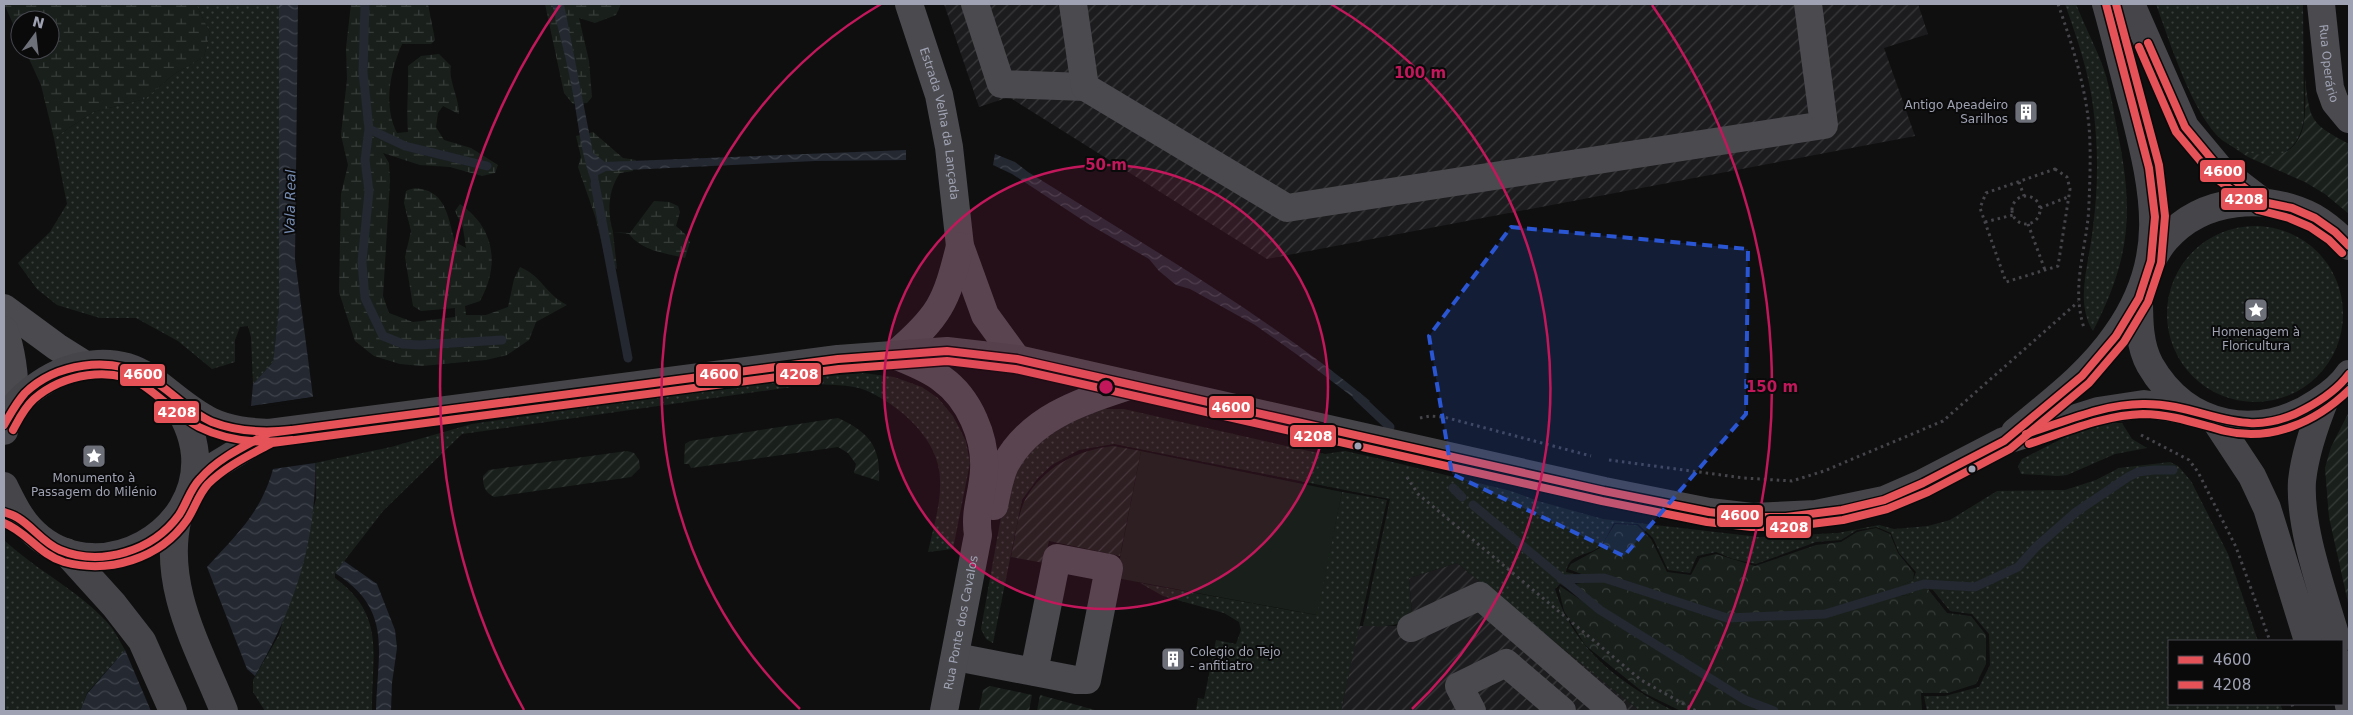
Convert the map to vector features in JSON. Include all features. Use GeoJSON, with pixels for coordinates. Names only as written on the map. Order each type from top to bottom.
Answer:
{"type":"FeatureCollection","features":[{"type":"Feature","properties":{"kind":"main road"},"geometry":{"type":"LineString","coordinates":[[2004,441],[2082,376],[2116,336],[2139,298],[2150,261],[2154,217],[2149,168],[2106,4]]}},
{"type":"Feature","properties":{"kind":"main road"},"geometry":{"type":"LineString","coordinates":[[2131,4],[2185,127],[2220,169],[2263,202]]}},
{"type":"Feature","properties":{"kind":"main road"},"geometry":{"type":"LineString","coordinates":[[2150,261],[2166,238],[2186,221],[2210,208],[2236,202],[2263,202],[2292,208],[2315,218],[2335,232],[2349,246]]}},
{"type":"Feature","properties":{"kind":"main road"},"geometry":{"type":"LineString","coordinates":[[2139,298],[2139,332],[2150,364],[2170,392],[2206,416],[2252,476],[2267,508],[2308,640]]}},
{"type":"Feature","properties":{"kind":"main road"},"geometry":{"type":"LineString","coordinates":[[7,421],[31,390],[56,373],[84,364],[116,365],[146,376],[190,410],[211,422],[238,431],[269,433],[722,372],[838,359],[947,352],[1017,358],[1604,491],[1709,512],[1752,517],[1786,517],[1842,510],[1884,500],[1923,483],[2004,441],[2098,411],[2144,404],[2206,416],[2244,426],[2273,423],[2301,413],[2326,397],[2348,376]]}},
{"type":"Feature","properties":{"kind":"main road"},"geometry":{"type":"LineString","coordinates":[[171,396],[188,423],[195,455],[192,487],[178,517],[172,549],[174,580],[181,605],[224,711]]}},
{"type":"Feature","properties":{"kind":"main road"},"geometry":{"type":"LineString","coordinates":[[2326,397],[2308,448],[2302,482],[2308,538],[2337,640]]}},
{"type":"Feature","properties":{"kind":"main road"},"geometry":{"type":"LineString","coordinates":[[192,487],[213,467],[269,433]]}},
{"type":"Feature","properties":{"kind":"main road"},"geometry":{"type":"LineString","coordinates":[[4,486],[12,516],[40,539],[66,552],[97,558],[128,553],[156,539],[178,517]]}},
{"type":"Feature","properties":{"kind":"main road"},"geometry":{"type":"LineString","coordinates":[[66,552],[114,605],[142,641],[173,711]]}},
{"type":"Feature","properties":{"kind":"main road"},"geometry":{"type":"LineString","coordinates":[[2343,669],[2349,706]]}},
{"type":"Feature","properties":{"kind":"street","name":"Estrada Velha da Lançada"},"geometry":{"type":"LineString","coordinates":[[909,4],[939,95],[950,147],[960,246],[985,315],[1017,358]]}},
{"type":"Feature","properties":{"kind":"street"},"geometry":{"type":"LineString","coordinates":[[975,4],[1001,84],[1085,86],[1287,208],[1824,125],[1808,4]]}},
{"type":"Feature","properties":{"kind":"street"},"geometry":{"type":"LineString","coordinates":[[1073,4],[1085,86]]}},
{"type":"Feature","properties":{"kind":"street","name":"Rua Operário"},"geometry":{"type":"LineString","coordinates":[[2322,4],[2330,88],[2335,102],[2349,118]]}},
{"type":"Feature","properties":{"kind":"street","name":"Estrada Velha da Lançada"},"geometry":{"type":"LineString","coordinates":[[894,355],[925,327],[941,306],[951,283],[960,246]]}},
{"type":"Feature","properties":{"kind":"street"},"geometry":{"type":"LineString","coordinates":[[4,308],[84,364]]}},
{"type":"Feature","properties":{"kind":"street"},"geometry":{"type":"LineString","coordinates":[[4,330],[10,346],[15,380],[7,421]]}},
{"type":"Feature","properties":{"kind":"street"},"geometry":{"type":"LineString","coordinates":[[894,355],[929,370],[944,380],[966,406],[976,426],[984,463],[975,518],[978,535]]}},
{"type":"Feature","properties":{"kind":"street"},"geometry":{"type":"LineString","coordinates":[[978,535],[990,522],[1000,478],[1006,464],[1024,439],[1060,411],[1082,401],[1132,385]]}},
{"type":"Feature","properties":{"kind":"street","name":"Rua Ponte dos Cavalos"},"geometry":{"type":"LineString","coordinates":[[944,711],[956,657],[978,535]]}},
{"type":"Feature","properties":{"kind":"street"},"geometry":{"type":"LineString","coordinates":[[1411,628],[1480,596],[1607,710]]}},
{"type":"Feature","properties":{"kind":"street"},"geometry":{"type":"LineString","coordinates":[[956,657],[1034,672]]}},
{"type":"Feature","properties":{"kind":"street"},"geometry":{"type":"LineString","coordinates":[[1472,711],[1459,686],[1506,663],[1562,711]]}},
{"type":"Feature","properties":{"kind":"path"},"geometry":{"type":"LineString","coordinates":[[2058,4],[2076,57],[2089,128],[2089,206],[2077,290],[2085,331]]}},
{"type":"Feature","properties":{"kind":"path"},"geometry":{"type":"LineString","coordinates":[[2055,169],[2067,177],[2070,188],[2068,197],[2058,266],[2006,282],[1980,208],[1986,193],[2055,169]]}},
{"type":"Feature","properties":{"kind":"path"},"geometry":{"type":"LineString","coordinates":[[2019,182],[2024,196]]}},
{"type":"Feature","properties":{"kind":"path"},"geometry":{"type":"LineString","coordinates":[[2024,196],[2036,200],[2040,208],[2036,220],[2028,224],[2019,222],[2013,215],[2015,201],[2024,196]]}},
{"type":"Feature","properties":{"kind":"path"},"geometry":{"type":"LineString","coordinates":[[2040,208],[2068,197]]}},
{"type":"Feature","properties":{"kind":"path"},"geometry":{"type":"LineString","coordinates":[[1985,222],[2013,215]]}},
{"type":"Feature","properties":{"kind":"path"},"geometry":{"type":"LineString","coordinates":[[2028,224],[2045,270]]}},
{"type":"Feature","properties":{"kind":"path"},"geometry":{"type":"LineString","coordinates":[[1606,460],[1744,478],[1792,481],[1824,471],[1943,421],[2078,302]]}},
{"type":"Feature","properties":{"kind":"path"},"geometry":{"type":"LineString","coordinates":[[1596,457],[1444,417],[1430,416],[1416,419],[1385,441],[1418,494],[1641,680],[1696,711]]}},
{"type":"Feature","properties":{"kind":"path"},"geometry":{"type":"LineString","coordinates":[[2142,437],[2189,460],[2198,472],[2236,547],[2270,640]]}},
{"type":"Feature","properties":{"kind":"highlighted area"},"geometry":{"type":"Polygon","coordinates":[[[1511,227],[1748,249],[1746,414],[1624,556],[1452,474],[1429,336],[1511,227]]]}},
{"type":"Feature","properties":{"kind":"shaded area"},"geometry":{"type":"Polygon","coordinates":[[[944,4],[1918,4],[1928,34],[1884,48],[1915,136],[1267,259],[1009,97],[979,107],[944,4]]]}},
{"type":"Feature","properties":{"kind":"shaded area"},"geometry":{"type":"Polygon","coordinates":[[[1457,563],[1640,711],[1341,711],[1359,626],[1396,626],[1412,614],[1409,578],[1457,563]]]}},
{"type":"Feature","properties":{"kind":"green space"},"geometry":{"type":"Polygon","coordinates":[[[4,4],[196,4],[210,33],[204,57],[174,74],[145,99],[93,112],[54,138],[41,85],[30,60],[60,60],[60,10],[10,10],[10,17],[4,4]]]}},
{"type":"Feature","properties":{"kind":"green space"},"geometry":{"type":"Polygon","coordinates":[[[196,4],[279,4],[279,308],[273,362],[253,384],[251,337],[248,326],[240,327],[235,340],[235,362],[212,369],[178,341],[136,318],[100,318],[57,305],[37,289],[18,263],[50,232],[67,204],[54,138],[93,112],[145,99],[174,74],[204,57],[210,33],[196,4]]]}},
{"type":"Feature","properties":{"kind":"green space"},"geometry":{"type":"Polygon","coordinates":[[[351,4],[428,4],[435,40],[431,44],[402,44],[391,77],[390,111],[397,133],[408,132],[408,66],[421,56],[439,54],[451,66],[451,77],[459,114],[443,106],[438,113],[436,127],[444,140],[471,148],[498,165],[495,173],[482,176],[450,167],[420,165],[383,153],[389,163],[390,181],[383,296],[389,313],[413,322],[455,317],[455,308],[421,311],[413,306],[405,257],[411,231],[404,203],[406,191],[416,188],[425,190],[432,193],[443,204],[449,218],[455,242],[466,248],[463,228],[455,211],[460,204],[481,224],[491,248],[492,261],[486,287],[480,301],[465,306],[466,315],[486,315],[508,307],[514,279],[520,267],[528,271],[554,296],[567,305],[536,322],[529,340],[507,355],[486,360],[422,366],[400,364],[374,356],[355,341],[339,292],[341,194],[348,165],[341,135],[347,79],[346,48],[351,4]]]}},
{"type":"Feature","properties":{"kind":"green space"},"geometry":{"type":"Polygon","coordinates":[[[545,4],[621,4],[616,15],[595,23],[579,18],[589,61],[592,97],[587,103],[573,104],[564,93],[545,4]]]}},
{"type":"Feature","properties":{"kind":"green space"},"geometry":{"type":"Polygon","coordinates":[[[2065,4],[2076,4],[2103,67],[2108,82],[2126,185],[2126,233],[2122,256],[2106,304],[2093,331],[2087,319],[2084,294],[2096,193],[2095,118],[2086,69],[2065,4]]]}},
{"type":"Feature","properties":{"kind":"green space"},"geometry":{"type":"Polygon","coordinates":[[[2156,4],[2303,4],[2304,119],[2299,137],[2288,150],[2276,156],[2257,156],[2222,140],[2211,129],[2201,114],[2183,76],[2156,4]]]}},
{"type":"Feature","properties":{"kind":"green space"},"geometry":{"type":"Polygon","coordinates":[[[2305,78],[2308,104],[2314,119],[2326,131],[2349,144],[2349,214],[2325,194],[2305,182],[2248,157],[2221,139],[2254,154],[2277,155],[2287,151],[2296,143],[2304,125],[2305,78]]]}},
{"type":"Feature","properties":{"kind":"green space"},"geometry":{"type":"Polygon","coordinates":[[[593,132],[623,158],[636,160],[633,171],[620,173],[611,194],[609,209],[617,269],[607,264],[595,216],[578,167],[581,157],[576,136],[593,132]]]}},
{"type":"Feature","properties":{"kind":"green space"},"geometry":{"type":"Polygon","coordinates":[[[654,201],[669,202],[678,206],[680,212],[676,226],[685,234],[690,242],[685,258],[647,248],[634,240],[629,234],[613,232],[630,233],[654,201]]]}},
{"type":"Feature","properties":{"kind":"green space"},"geometry":{"type":"Polygon","coordinates":[[[2255,226],[2281,230],[2296,236],[2311,246],[2323,258],[2333,273],[2339,288],[2343,314],[2339,340],[2333,355],[2323,370],[2311,382],[2296,392],[2281,398],[2255,402],[2229,398],[2214,392],[2199,382],[2187,370],[2177,355],[2171,340],[2167,314],[2171,288],[2177,273],[2187,258],[2199,246],[2214,236],[2229,230],[2255,226]]]}},
{"type":"Feature","properties":{"kind":"green space"},"geometry":{"type":"Polygon","coordinates":[[[863,373],[894,377],[922,387],[938,398],[953,416],[966,441],[970,463],[953,549],[928,552],[940,489],[938,465],[933,451],[916,426],[904,415],[878,397],[859,388],[812,384],[462,434],[383,511],[335,573],[335,578],[351,592],[363,607],[369,622],[373,638],[374,655],[372,711],[265,711],[253,692],[253,680],[279,635],[316,499],[315,463],[391,447],[472,424],[677,394],[814,377],[863,373]]]}},
{"type":"Feature","properties":{"kind":"green space"},"geometry":{"type":"Polygon","coordinates":[[[1101,409],[1124,409],[1299,449],[1325,454],[1345,451],[1376,458],[1511,491],[1538,501],[1603,519],[1759,537],[1838,533],[1879,525],[1894,529],[1928,526],[1950,520],[1997,491],[2065,490],[2096,480],[2119,468],[2170,462],[2178,466],[2191,481],[2228,554],[2258,640],[2168,640],[2168,705],[2280,705],[2283,711],[1927,711],[1924,696],[1945,696],[1979,687],[1990,665],[1989,634],[1972,614],[1950,611],[1933,590],[1922,588],[1907,596],[1884,593],[1913,580],[1916,572],[1899,553],[1891,533],[1877,527],[1857,530],[1841,540],[1816,542],[1756,564],[1733,559],[1716,552],[1697,556],[1690,573],[1668,570],[1653,538],[1638,524],[1614,523],[1599,547],[1574,558],[1568,566],[1566,572],[1582,576],[1572,583],[1577,594],[1560,584],[1555,589],[1573,629],[1586,647],[1618,677],[1674,711],[1640,711],[1457,563],[1409,578],[1412,614],[1407,619],[1389,626],[1363,626],[1390,499],[1114,444],[1079,450],[1052,465],[1038,478],[1022,500],[993,643],[986,639],[981,629],[1005,494],[1020,465],[1041,440],[1062,424],[1101,409]]]}},
{"type":"Feature","properties":{"kind":"green space"},"geometry":{"type":"Polygon","coordinates":[[[2349,412],[2349,607],[2329,517],[2325,468],[2331,447],[2349,412]]]}},
{"type":"Feature","properties":{"kind":"green space"},"geometry":{"type":"Polygon","coordinates":[[[838,418],[858,429],[871,442],[878,459],[879,481],[854,473],[856,464],[848,453],[838,447],[691,468],[689,464],[684,464],[685,444],[690,441],[838,418]]]}},
{"type":"Feature","properties":{"kind":"green space"},"geometry":{"type":"Polygon","coordinates":[[[2110,423],[2122,423],[2132,439],[2147,448],[2115,454],[2067,475],[2021,474],[2018,466],[2022,459],[2083,428],[2110,423]]]}},
{"type":"Feature","properties":{"kind":"green space"},"geometry":{"type":"Polygon","coordinates":[[[1113,446],[1141,451],[1120,556],[1049,541],[1044,563],[1011,557],[1022,506],[1032,488],[1041,478],[1051,469],[1074,456],[1087,451],[1113,446]]]}},
{"type":"Feature","properties":{"kind":"green space"},"geometry":{"type":"Polygon","coordinates":[[[627,451],[634,453],[639,460],[640,468],[631,477],[494,497],[488,493],[484,486],[483,476],[489,470],[627,451]]]}},
{"type":"Feature","properties":{"kind":"green space"},"geometry":{"type":"Polygon","coordinates":[[[1141,451],[1342,492],[1317,615],[1116,578],[1141,451]]]}},
{"type":"Feature","properties":{"kind":"green space"},"geometry":{"type":"Polygon","coordinates":[[[1342,492],[1387,500],[1341,711],[1196,711],[1198,698],[1204,699],[1216,640],[1236,644],[1241,630],[1239,622],[1224,613],[1163,596],[1140,583],[1316,615],[1342,492]]]}},
{"type":"Feature","properties":{"kind":"green space"},"geometry":{"type":"Polygon","coordinates":[[[1615,524],[1637,525],[1651,539],[1667,572],[1691,575],[1700,558],[1716,554],[1755,566],[1816,545],[1841,542],[1857,532],[1876,528],[1890,534],[1898,553],[1914,573],[1913,580],[1902,585],[1899,591],[1886,594],[1907,596],[1922,588],[1928,589],[1947,613],[1971,616],[1986,635],[1986,664],[1976,684],[1948,693],[1921,693],[1922,711],[1681,711],[1644,693],[1585,645],[1564,611],[1559,590],[1560,586],[1581,600],[1586,595],[1576,584],[1586,582],[1587,576],[1568,569],[1571,564],[1600,548],[1615,524]]]}},
{"type":"Feature","properties":{"kind":"green space"},"geometry":{"type":"Polygon","coordinates":[[[4,540],[29,561],[82,599],[112,628],[125,650],[87,693],[80,711],[4,711],[4,540]]]}},
{"type":"Feature","properties":{"kind":"green space"},"geometry":{"type":"Polygon","coordinates":[[[990,686],[1032,695],[1029,711],[979,711],[983,690],[990,686]]]}},
{"type":"Feature","properties":{"kind":"green space"},"geometry":{"type":"Polygon","coordinates":[[[1040,695],[1095,710],[1095,711],[1037,711],[1040,695]]]}},
{"type":"Feature","properties":{"kind":"water","name":"Vala Real"},"geometry":{"type":"Polygon","coordinates":[[[279,4],[298,4],[295,259],[313,397],[251,406],[253,384],[273,362],[279,308],[279,4]]]}},
{"type":"Feature","properties":{"kind":"water"},"geometry":{"type":"Polygon","coordinates":[[[552,4],[564,4],[593,153],[605,162],[906,150],[906,160],[815,161],[606,171],[598,175],[601,201],[594,188],[584,158],[568,69],[552,4]]]}},
{"type":"Feature","properties":{"kind":"water"},"geometry":{"type":"Polygon","coordinates":[[[995,154],[1015,162],[1246,309],[1288,338],[1370,401],[1363,405],[1255,325],[1190,289],[1176,285],[1159,271],[1149,259],[1090,225],[1012,174],[993,165],[995,154]]]}},
{"type":"Feature","properties":{"kind":"water"},"geometry":{"type":"Polygon","coordinates":[[[315,463],[315,492],[312,520],[300,574],[292,600],[281,625],[255,676],[247,669],[207,567],[237,534],[254,511],[268,485],[273,469],[315,463]]]}},
{"type":"Feature","properties":{"kind":"water"},"geometry":{"type":"Polygon","coordinates":[[[344,561],[377,584],[395,630],[397,648],[392,683],[391,711],[376,711],[378,634],[374,618],[366,602],[354,587],[335,573],[344,561]]]}},
{"type":"Feature","properties":{"kind":"water"},"geometry":{"type":"Polygon","coordinates":[[[125,650],[151,711],[80,711],[87,694],[125,650]]]}},
{"type":"Feature","properties":{"kind":"pier"},"geometry":{"type":"Polygon","coordinates":[[[316,397],[314,400],[251,409],[248,407],[316,397]]]}},
{"type":"Feature","properties":{"kind":"waterway"},"geometry":{"type":"LineString","coordinates":[[365,4],[363,72],[369,129],[405,146],[487,166]]}},
{"type":"Feature","properties":{"kind":"waterway"},"geometry":{"type":"LineString","coordinates":[[369,129],[365,160],[369,191],[362,262],[365,298],[383,336],[403,344],[419,345],[502,340]]}},
{"type":"Feature","properties":{"kind":"waterway"},"geometry":{"type":"LineString","coordinates":[[595,184],[628,358]]}},
{"type":"Feature","properties":{"kind":"waterway"},"geometry":{"type":"LineString","coordinates":[[1357,396],[1390,427]]}},
{"type":"Feature","properties":{"kind":"waterway"},"geometry":{"type":"LineString","coordinates":[[1561,579],[1604,578],[1727,618],[1825,614],[1924,584],[1975,587],[2018,567],[2036,547],[2076,512],[2128,477],[2138,472],[2173,470]]}},
{"type":"Feature","properties":{"kind":"waterway"},"geometry":{"type":"LineString","coordinates":[[1453,488],[1462,497]]}},
{"type":"Feature","properties":{"kind":"waterway"},"geometry":{"type":"LineString","coordinates":[[1473,505],[1600,610],[1745,700],[1774,711]]}},
{"type":"Feature","properties":{"kind":"transit line","name":"4600"},"geometry":{"type":"LineString","coordinates":[[4,512],[15,516],[48,543],[60,550],[92,557],[109,556],[141,546],[155,538],[168,528],[179,515],[194,487],[207,472],[232,453],[269,433],[838,359],[947,351],[1017,359],[1604,491],[1709,512],[1752,517],[1786,517],[1842,510],[1884,500],[1923,483],[2004,441],[2082,376],[2116,336],[2139,298],[2151,261],[2155,217],[2149,168],[2106,4]]}},
{"type":"Feature","properties":{"kind":"transit line","name":"4208"},"geometry":{"type":"LineString","coordinates":[[4,523],[20,532],[55,559],[81,565],[116,564],[148,554],[163,545],[187,520],[208,484],[230,466],[272,443],[839,369],[947,361],[1015,369],[1602,501],[1707,522],[1751,527],[1787,527],[1843,520],[1887,509],[1928,492],[2010,449],[2089,383],[2124,342],[2148,302],[2161,263],[2165,216],[2159,165],[2116,4]]}},
{"type":"Feature","properties":{"kind":"transit line","name":"4600"},"geometry":{"type":"LineString","coordinates":[[2148,43],[2185,127],[2220,169],[2263,202],[2292,208],[2315,218],[2335,232],[2349,246]]}},
{"type":"Feature","properties":{"kind":"transit line","name":"4208"},"geometry":{"type":"LineString","coordinates":[[2139,47],[2176,132],[2213,176],[2258,210],[2289,218],[2310,227],[2329,240],[2342,253]]}},
{"type":"Feature","properties":{"kind":"transit line","name":"4600"},"geometry":{"type":"LineString","coordinates":[[4,425],[25,393],[38,383],[67,369],[100,365],[116,366],[146,376],[195,412],[212,422],[251,431],[291,430]]}},
{"type":"Feature","properties":{"kind":"transit line","name":"4208"},"geometry":{"type":"LineString","coordinates":[[13,430],[27,406],[46,390],[73,378],[102,374],[117,376],[144,386],[185,418],[210,432],[245,441],[292,440]]}},
{"type":"Feature","properties":{"kind":"transit line","name":"4600"},"geometry":{"type":"LineString","coordinates":[[2026,434],[2098,410],[2143,404],[2165,405],[2186,409],[2242,423],[2262,423],[2282,419],[2311,406],[2335,389],[2349,374]]}},
{"type":"Feature","properties":{"kind":"transit line","name":"4208"},"geometry":{"type":"LineString","coordinates":[[2029,444],[2071,429],[2114,417],[2143,414],[2174,418],[2242,434],[2259,434],[2292,427],[2307,420],[2349,390]]}},
{"type":"Feature","properties":{"kind":"place","name":"Antigo Apeadeiro Sarilhos"},"geometry":{"type":"Point","coordinates":[2026,112]}},
{"type":"Feature","properties":{"kind":"place","name":"Homenagem à Floricultura"},"geometry":{"type":"Point","coordinates":[2256,310]}},
{"type":"Feature","properties":{"kind":"place","name":"Monumento à Passagem do Milénio"},"geometry":{"type":"Point","coordinates":[94,456]}},
{"type":"Feature","properties":{"kind":"place","name":"Colegio do Tejo - anfitiatro"},"geometry":{"type":"Point","coordinates":[1173,659]}}]}
